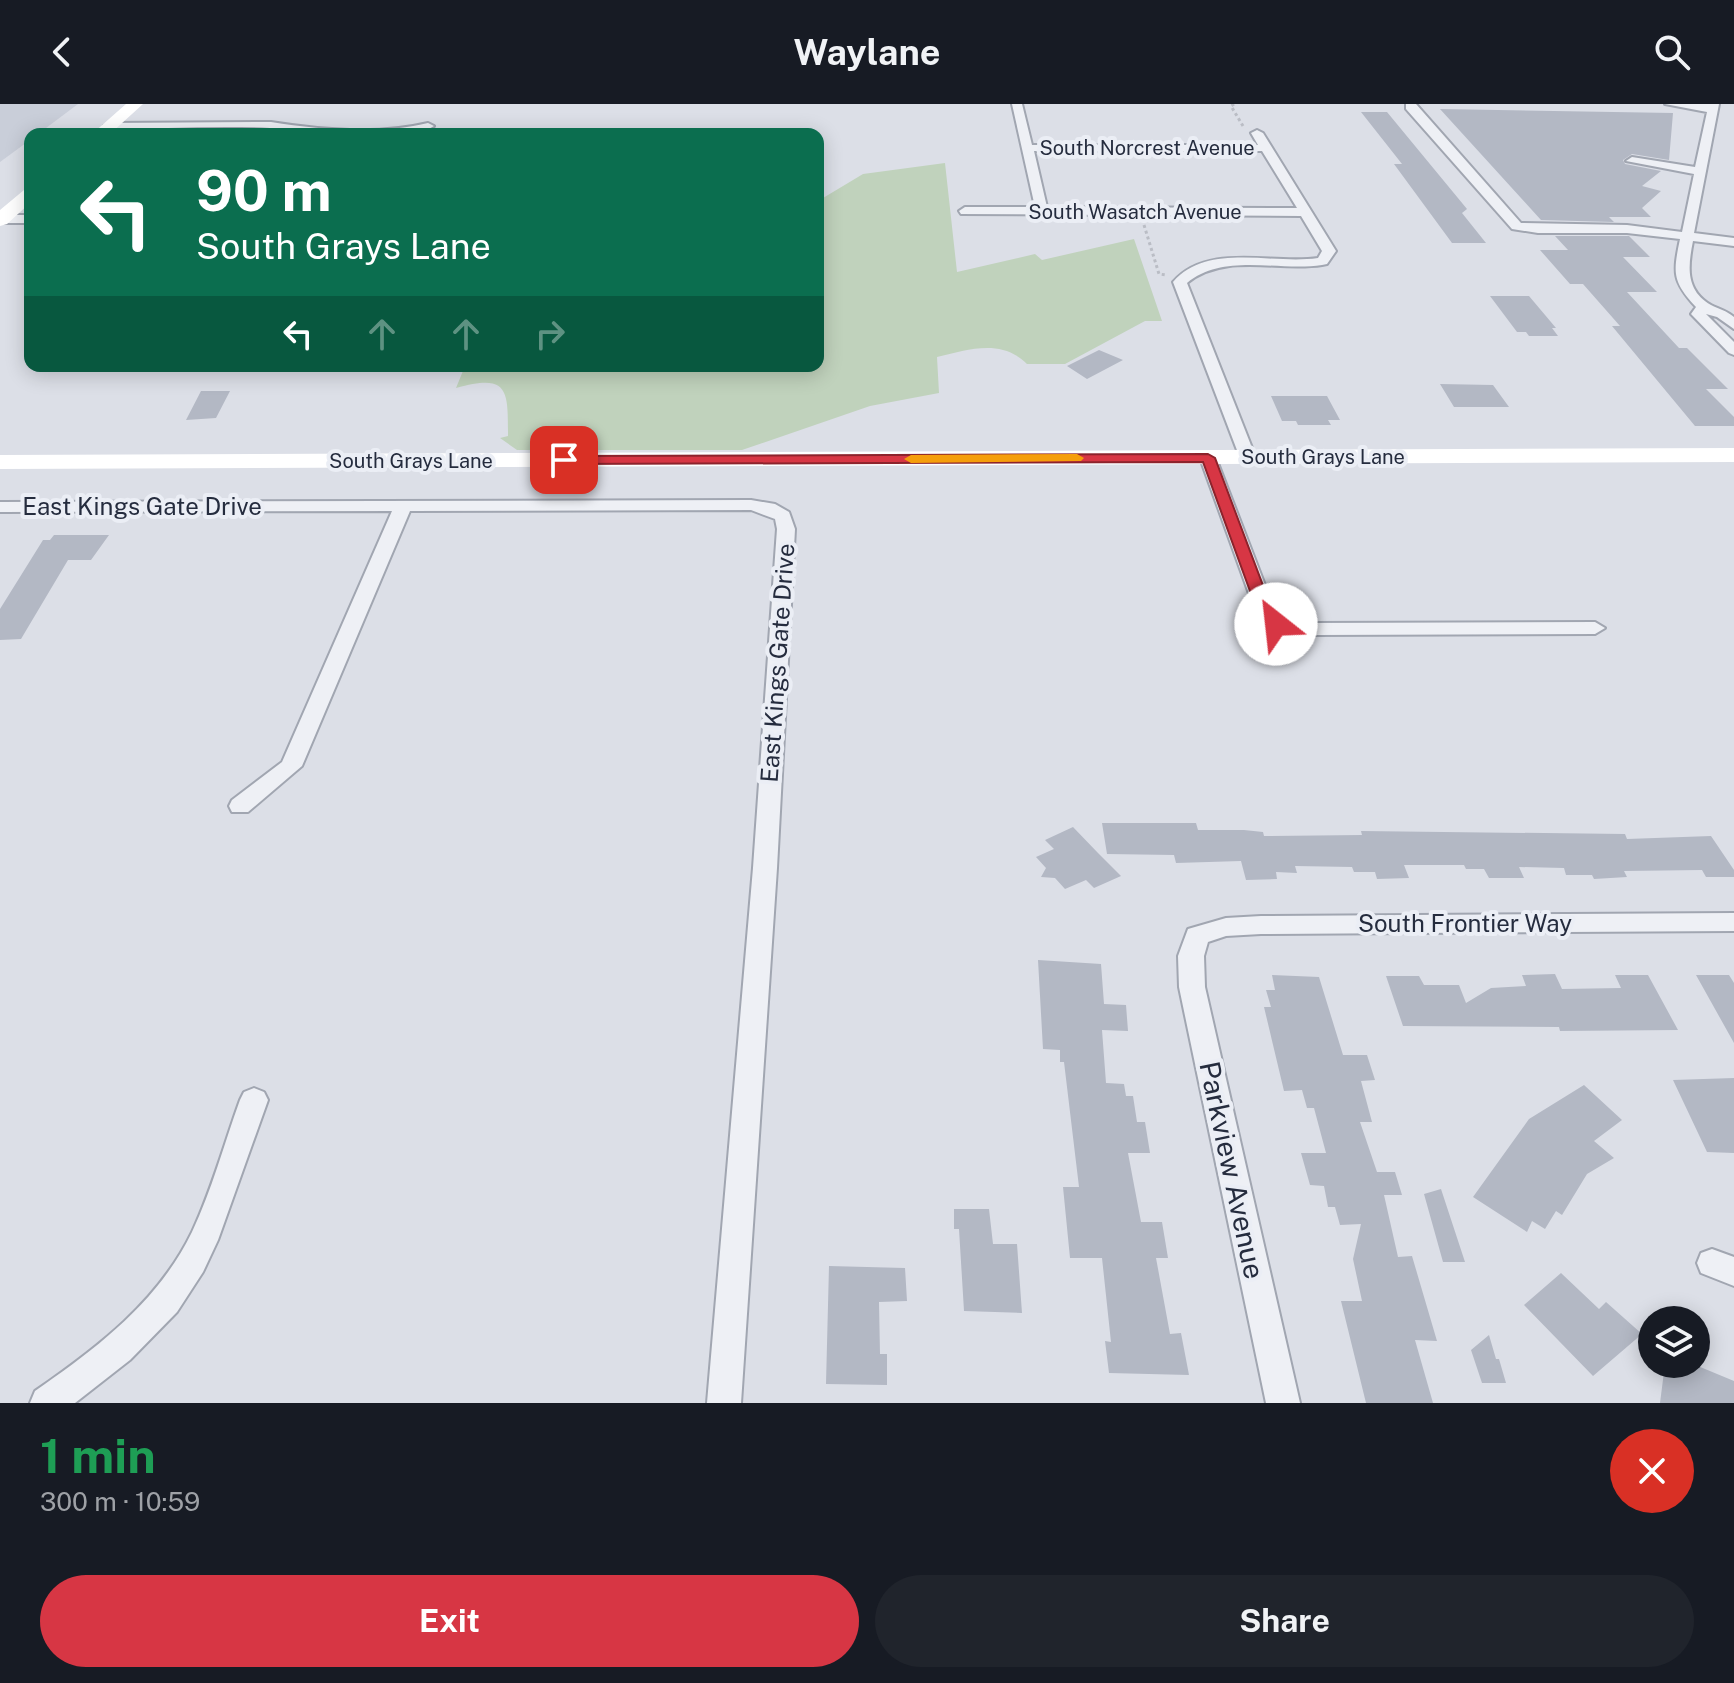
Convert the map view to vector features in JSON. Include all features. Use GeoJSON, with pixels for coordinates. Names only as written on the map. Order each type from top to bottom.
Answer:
{"type":"FeatureCollection","features":[{"type":"Feature","properties":{"kind":"street"},"geometry":{"type":"LineString","coordinates":[[107,128],[135,104]]}},
{"type":"Feature","properties":{"kind":"street"},"geometry":{"type":"LineString","coordinates":[[1017,104],[1042,212]]}},
{"type":"Feature","properties":{"kind":"street"},"geometry":{"type":"LineString","coordinates":[[1411,104],[1511,229],[1627,229],[1734,242]]}},
{"type":"Feature","properties":{"kind":"street"},"geometry":{"type":"LineString","coordinates":[[1670,104],[1713,107],[1680,271],[1688,290],[1704,307],[1722,314],[1734,325]]}},
{"type":"Feature","properties":{"kind":"street"},"geometry":{"type":"LineString","coordinates":[[171,128],[271,125],[289,128]]}},
{"type":"Feature","properties":{"kind":"street"},"geometry":{"type":"LineString","coordinates":[[420,128],[428,126]]}},
{"type":"Feature","properties":{"kind":"street"},"geometry":{"type":"LineString","coordinates":[[1248,458],[1180,288],[1183,279],[1197,268],[1212,264],[1322,261],[1329,251],[1257,133]]}},
{"type":"Feature","properties":{"kind":"street","name":"South Norcrest Avenue"},"geometry":{"type":"LineString","coordinates":[[1028,148],[1266,148]]}},
{"type":"Feature","properties":{"kind":"street"},"geometry":{"type":"LineString","coordinates":[[1632,161],[1700,171]]}},
{"type":"Feature","properties":{"kind":"street"},"geometry":{"type":"LineString","coordinates":[[1,219],[24,199]]}},
{"type":"Feature","properties":{"kind":"street","name":"South Wasatch Avenue"},"geometry":{"type":"LineString","coordinates":[[965,211],[1305,212]]}},
{"type":"Feature","properties":{"kind":"street"},"geometry":{"type":"LineString","coordinates":[[1,219],[24,219]]}},
{"type":"Feature","properties":{"kind":"street"},"geometry":{"type":"LineString","coordinates":[[1704,307],[1698,314],[1734,350]]}},
{"type":"Feature","properties":{"kind":"street","name":"South Grays Lane"},"geometry":{"type":"LineString","coordinates":[[1,464],[1734,455]]}},
{"type":"Feature","properties":{"kind":"street"},"geometry":{"type":"LineString","coordinates":[[1208,458],[1266,613],[1276,624],[1315,629],[1595,628]]}},
{"type":"Feature","properties":{"kind":"street","name":"East Kings Gate Drive"},"geometry":{"type":"LineString","coordinates":[[0,507],[751,505],[769,508],[783,516],[786,529],[765,868],[724,1403]]}},
{"type":"Feature","properties":{"kind":"street"},"geometry":{"type":"LineString","coordinates":[[240,806],[291,766],[403,506]]}},
{"type":"Feature","properties":{"kind":"street","name":"South Frontier Way"},"geometry":{"type":"LineString","coordinates":[[1197,936],[1226,927],[1261,925],[1734,922]]}},
{"type":"Feature","properties":{"kind":"street","name":"Parkview Avenue"},"geometry":{"type":"LineString","coordinates":[[1197,936],[1191,956],[1192,987],[1283,1403]]}},
{"type":"Feature","properties":{"kind":"street"},"geometry":{"type":"LineString","coordinates":[[47,1403],[93,1371],[142,1329],[180,1282],[207,1229],[254,1100]]}},
{"type":"Feature","properties":{"kind":"path"},"geometry":{"type":"LineString","coordinates":[[1234,104],[1231,106],[1246,130],[1257,133]]}},
{"type":"Feature","properties":{"kind":"path"},"geometry":{"type":"LineString","coordinates":[[1139,212],[1159,274],[1183,279]]}},
{"type":"Feature","properties":{"kind":"shaded area"},"geometry":{"type":"Polygon","coordinates":[[[0,104],[78,104],[46,128],[24,128],[24,144],[0,162],[0,104]]]}},
{"type":"Feature","properties":{"kind":"green space"},"geometry":{"type":"Polygon","coordinates":[[[945,163],[957,272],[1035,254],[1042,260],[1134,239],[1162,321],[1145,321],[1065,364],[1027,364],[1006,351],[984,348],[937,357],[939,393],[870,406],[742,450],[517,450],[500,438],[508,436],[506,397],[502,389],[496,384],[486,383],[456,388],[463,372],[824,372],[824,197],[863,174],[945,163]]]}},
{"type":"Feature","properties":{"kind":"building"},"geometry":{"type":"Polygon","coordinates":[[[1440,109],[1673,113],[1669,160],[1632,154],[1623,160],[1625,164],[1661,171],[1642,186],[1661,191],[1642,208],[1651,217],[1609,217],[1614,222],[1541,220],[1440,109]]]}},
{"type":"Feature","properties":{"kind":"building"},"geometry":{"type":"Polygon","coordinates":[[[1361,112],[1387,112],[1467,209],[1462,213],[1486,243],[1452,243],[1394,164],[1402,164],[1361,112]]]}},
{"type":"Feature","properties":{"kind":"building"},"geometry":{"type":"Polygon","coordinates":[[[1555,236],[1629,236],[1650,257],[1623,257],[1657,292],[1627,292],[1679,348],[1687,348],[1728,389],[1706,389],[1734,417],[1734,426],[1695,426],[1612,326],[1620,326],[1583,284],[1570,284],[1540,250],[1568,250],[1555,236]]]}},
{"type":"Feature","properties":{"kind":"building"},"geometry":{"type":"Polygon","coordinates":[[[1490,296],[1529,296],[1556,328],[1552,328],[1558,336],[1529,336],[1526,332],[1517,332],[1490,296]]]}},
{"type":"Feature","properties":{"kind":"building"},"geometry":{"type":"Polygon","coordinates":[[[1099,350],[1123,360],[1087,379],[1067,366],[1099,350]]]}},
{"type":"Feature","properties":{"kind":"building"},"geometry":{"type":"Polygon","coordinates":[[[1440,384],[1493,385],[1509,407],[1454,407],[1440,384]]]}},
{"type":"Feature","properties":{"kind":"building"},"geometry":{"type":"Polygon","coordinates":[[[201,391],[230,391],[216,418],[186,420],[201,391]]]}},
{"type":"Feature","properties":{"kind":"building"},"geometry":{"type":"Polygon","coordinates":[[[1271,396],[1327,396],[1340,420],[1328,420],[1331,425],[1298,425],[1296,421],[1282,421],[1271,396]]]}},
{"type":"Feature","properties":{"kind":"building"},"geometry":{"type":"Polygon","coordinates":[[[54,535],[109,535],[91,560],[68,560],[21,639],[0,640],[0,609],[43,540],[50,540],[54,535]]]}},
{"type":"Feature","properties":{"kind":"building"},"geometry":{"type":"Polygon","coordinates":[[[1102,823],[1196,823],[1198,830],[1244,830],[1263,832],[1264,836],[1362,835],[1361,831],[1625,834],[1627,839],[1711,836],[1734,870],[1734,877],[1706,877],[1702,870],[1624,871],[1627,877],[1594,879],[1592,875],[1566,875],[1564,868],[1519,867],[1524,878],[1489,878],[1484,869],[1466,869],[1464,865],[1404,865],[1409,878],[1377,879],[1375,872],[1354,872],[1352,867],[1295,866],[1297,873],[1276,872],[1277,879],[1246,880],[1241,861],[1176,863],[1174,855],[1107,854],[1102,823]]]}},
{"type":"Feature","properties":{"kind":"building"},"geometry":{"type":"Polygon","coordinates":[[[1073,827],[1121,876],[1094,888],[1086,880],[1065,889],[1055,878],[1041,877],[1046,868],[1036,857],[1054,849],[1045,840],[1073,827]]]}},
{"type":"Feature","properties":{"kind":"building"},"geometry":{"type":"Polygon","coordinates":[[[1038,960],[1101,964],[1104,1004],[1126,1005],[1128,1031],[1102,1030],[1106,1083],[1124,1084],[1126,1096],[1133,1096],[1137,1122],[1145,1122],[1150,1153],[1128,1153],[1141,1222],[1162,1222],[1168,1258],[1156,1258],[1170,1334],[1181,1333],[1189,1375],[1109,1373],[1105,1341],[1111,1342],[1102,1258],[1070,1258],[1063,1187],[1079,1187],[1064,1062],[1060,1062],[1060,1050],[1043,1049],[1038,960]]]}},
{"type":"Feature","properties":{"kind":"building"},"geometry":{"type":"Polygon","coordinates":[[[1555,974],[1562,989],[1621,988],[1615,975],[1648,975],[1678,1030],[1560,1031],[1559,1027],[1403,1026],[1386,976],[1419,976],[1424,985],[1459,985],[1466,1003],[1491,988],[1526,986],[1522,975],[1555,974]]]}},
{"type":"Feature","properties":{"kind":"building"},"geometry":{"type":"Polygon","coordinates":[[[1272,975],[1319,977],[1343,1055],[1367,1055],[1375,1080],[1361,1081],[1372,1122],[1360,1122],[1377,1172],[1395,1172],[1402,1195],[1384,1195],[1398,1257],[1412,1256],[1437,1341],[1415,1340],[1433,1403],[1366,1403],[1341,1301],[1362,1301],[1353,1259],[1361,1224],[1340,1225],[1335,1207],[1328,1207],[1324,1186],[1310,1185],[1301,1153],[1326,1153],[1314,1108],[1307,1108],[1302,1090],[1284,1091],[1264,1007],[1271,1007],[1266,990],[1275,990],[1272,975]]]}},
{"type":"Feature","properties":{"kind":"building"},"geometry":{"type":"Polygon","coordinates":[[[1696,975],[1729,975],[1734,983],[1734,1043],[1696,975]]]}},
{"type":"Feature","properties":{"kind":"building"},"geometry":{"type":"Polygon","coordinates":[[[1734,1078],[1734,1153],[1707,1152],[1673,1080],[1734,1078]]]}},
{"type":"Feature","properties":{"kind":"building"},"geometry":{"type":"Polygon","coordinates":[[[1584,1085],[1622,1120],[1594,1141],[1614,1158],[1587,1174],[1562,1215],[1556,1211],[1545,1229],[1532,1221],[1527,1232],[1473,1197],[1529,1119],[1584,1085]]]}},
{"type":"Feature","properties":{"kind":"building"},"geometry":{"type":"Polygon","coordinates":[[[1441,1189],[1465,1262],[1443,1262],[1424,1194],[1441,1189]]]}},
{"type":"Feature","properties":{"kind":"building"},"geometry":{"type":"Polygon","coordinates":[[[954,1209],[989,1209],[993,1244],[1017,1244],[1022,1313],[964,1311],[959,1229],[954,1229],[954,1209]]]}},
{"type":"Feature","properties":{"kind":"building"},"geometry":{"type":"Polygon","coordinates":[[[829,1266],[905,1268],[907,1301],[879,1302],[880,1354],[887,1354],[887,1385],[826,1384],[829,1266]]]}},
{"type":"Feature","properties":{"kind":"building"},"geometry":{"type":"Polygon","coordinates":[[[1561,1273],[1599,1309],[1606,1302],[1638,1330],[1638,1337],[1593,1376],[1524,1305],[1561,1273]]]}},
{"type":"Feature","properties":{"kind":"building"},"geometry":{"type":"Polygon","coordinates":[[[1489,1335],[1506,1383],[1482,1383],[1471,1350],[1489,1335]]]}},
{"type":"Feature","properties":{"kind":"building"},"geometry":{"type":"Polygon","coordinates":[[[1710,1371],[1734,1381],[1734,1403],[1660,1403],[1663,1378],[1710,1378],[1710,1371]]]}},
{"type":"Feature","properties":{"kind":"slow traffic"},"geometry":{"type":"LineString","coordinates":[[911,459],[1077,458]]}},
{"type":"Feature","properties":{"kind":"route"},"geometry":{"type":"LineString","coordinates":[[564,460],[1208,458],[1266,613],[1276,624]]}}]}
